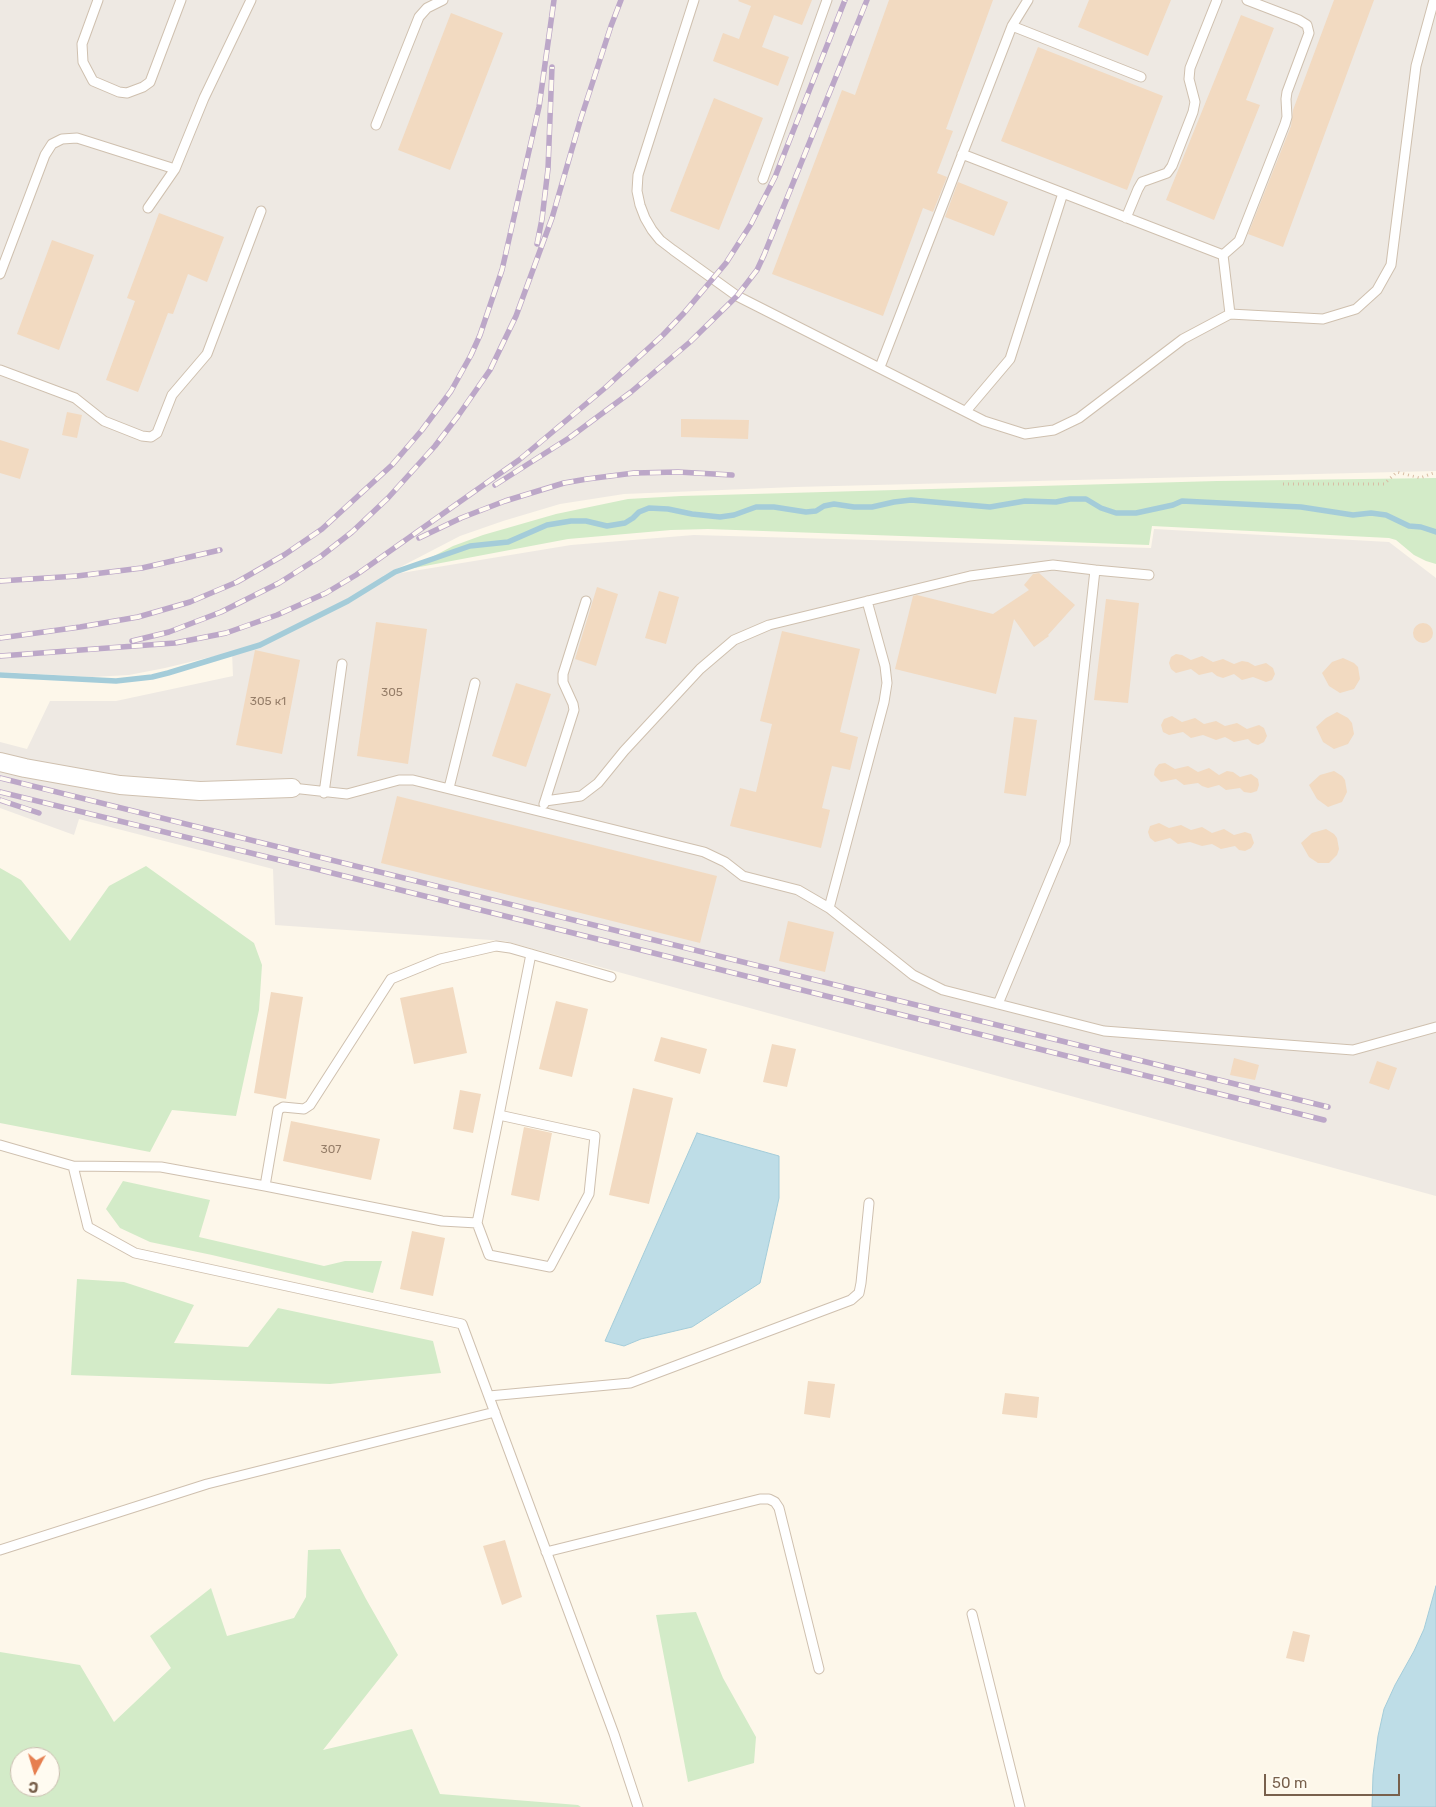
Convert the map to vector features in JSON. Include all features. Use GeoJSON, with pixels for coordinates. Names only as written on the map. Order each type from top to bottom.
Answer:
{"type":"FeatureCollection","features":[{"type":"Feature","properties":{"kind":"street"},"geometry":{"type":"LineString","coordinates":[[0,762],[120,785],[200,791],[292,788]]}},
{"type":"Feature","properties":{"kind":"lane"},"geometry":{"type":"LineString","coordinates":[[98,0],[82,44],[83,62],[93,80],[119,92],[127,93],[150,82],[182,0]]}},
{"type":"Feature","properties":{"kind":"lane"},"geometry":{"type":"LineString","coordinates":[[148,208],[175,169],[204,98],[251,0]]}},
{"type":"Feature","properties":{"kind":"lane"},"geometry":{"type":"LineString","coordinates":[[376,125],[419,17],[427,8],[443,0]]}},
{"type":"Feature","properties":{"kind":"lane"},"geometry":{"type":"LineString","coordinates":[[694,0],[638,175],[637,191],[645,218],[660,240],[737,296],[984,421],[1025,434],[1054,430],[1079,418],[1183,339],[1230,314],[1323,319],[1356,309],[1377,290],[1391,265],[1416,66],[1434,0]]}},
{"type":"Feature","properties":{"kind":"lane"},"geometry":{"type":"LineString","coordinates":[[763,179],[827,0]]}},
{"type":"Feature","properties":{"kind":"lane"},"geometry":{"type":"LineString","coordinates":[[880,367],[1012,26],[1028,0]]}},
{"type":"Feature","properties":{"kind":"lane"},"geometry":{"type":"LineString","coordinates":[[1126,218],[1142,182],[1167,173],[1172,166],[1195,102],[1188,79],[1190,68],[1216,0]]}},
{"type":"Feature","properties":{"kind":"lane"},"geometry":{"type":"LineString","coordinates":[[1223,255],[1239,241],[1285,124],[1287,117],[1287,92],[1309,33],[1307,25],[1299,20],[1247,0]]}},
{"type":"Feature","properties":{"kind":"lane"},"geometry":{"type":"LineString","coordinates":[[1012,26],[1141,77]]}},
{"type":"Feature","properties":{"kind":"lane"},"geometry":{"type":"LineString","coordinates":[[0,274],[45,155],[52,144],[62,139],[76,138],[175,169]]}},
{"type":"Feature","properties":{"kind":"lane"},"geometry":{"type":"LineString","coordinates":[[962,154],[1223,255]]}},
{"type":"Feature","properties":{"kind":"lane"},"geometry":{"type":"LineString","coordinates":[[966,412],[1010,359],[1063,193]]}},
{"type":"Feature","properties":{"kind":"lane"},"geometry":{"type":"LineString","coordinates":[[0,370],[74,398],[104,422],[142,436],[151,436],[157,433],[172,395],[207,354],[261,211]]}},
{"type":"Feature","properties":{"kind":"lane"},"geometry":{"type":"LineString","coordinates":[[1223,255],[1230,314]]}},
{"type":"Feature","properties":{"kind":"lane"},"geometry":{"type":"LineString","coordinates":[[545,801],[580,796],[598,784],[624,751],[700,670],[734,640],[769,625],[970,576],[1053,565],[1149,575]]}},
{"type":"Feature","properties":{"kind":"lane"},"geometry":{"type":"LineString","coordinates":[[998,1004],[1065,843],[1095,570]]}},
{"type":"Feature","properties":{"kind":"lane"},"geometry":{"type":"LineString","coordinates":[[542,811],[572,718],[573,704],[563,682],[563,674],[586,601]]}},
{"type":"Feature","properties":{"kind":"lane"},"geometry":{"type":"LineString","coordinates":[[829,908],[884,702],[885,666],[867,601]]}},
{"type":"Feature","properties":{"kind":"lane"},"geometry":{"type":"LineString","coordinates":[[324,793],[342,664]]}},
{"type":"Feature","properties":{"kind":"lane"},"geometry":{"type":"LineString","coordinates":[[449,788],[475,683]]}},
{"type":"Feature","properties":{"kind":"lane"},"geometry":{"type":"LineString","coordinates":[[292,788],[324,793],[347,794],[400,780],[413,780],[704,852],[725,862],[743,876],[798,890],[829,908],[844,922],[913,975],[943,990],[1104,1031],[1353,1050],[1436,1027]]}},
{"type":"Feature","properties":{"kind":"lane"},"geometry":{"type":"LineString","coordinates":[[265,1186],[278,1110],[283,1107],[304,1109],[310,1105],[391,979],[440,959],[480,948],[496,946],[612,977]]}},
{"type":"Feature","properties":{"kind":"lane"},"geometry":{"type":"LineString","coordinates":[[498,1115],[595,1136],[589,1194],[550,1267],[489,1255],[477,1223],[498,1115],[531,954]]}},
{"type":"Feature","properties":{"kind":"lane"},"geometry":{"type":"LineString","coordinates":[[0,1145],[73,1166],[161,1167],[442,1221],[477,1223]]}},
{"type":"Feature","properties":{"kind":"lane"},"geometry":{"type":"LineString","coordinates":[[73,1166],[88,1227],[135,1253],[462,1324],[614,1734],[638,1807]]}},
{"type":"Feature","properties":{"kind":"lane"},"geometry":{"type":"LineString","coordinates":[[489,1396],[630,1382],[851,1300],[858,1293],[862,1283],[869,1203]]}},
{"type":"Feature","properties":{"kind":"lane"},"geometry":{"type":"LineString","coordinates":[[0,1550],[207,1484],[495,1412]]}},
{"type":"Feature","properties":{"kind":"lane"},"geometry":{"type":"LineString","coordinates":[[546,1552],[760,1499],[769,1499],[775,1502],[779,1508],[819,1669]]}},
{"type":"Feature","properties":{"kind":"lane"},"geometry":{"type":"LineString","coordinates":[[972,1614],[1020,1807]]}},
{"type":"Feature","properties":{"kind":"path"},"geometry":{"type":"LineString","coordinates":[[1283,484],[1384,484],[1397,472],[1420,478],[1436,472]]}},
{"type":"Feature","properties":{"kind":"shaded area"},"geometry":{"type":"Polygon","coordinates":[[[0,0],[1436,0],[1436,471],[795,487],[624,494],[560,504],[503,521],[460,536],[383,576],[571,545],[694,535],[1151,548],[1154,529],[1389,542],[1436,578],[1436,1196],[505,941],[275,925],[273,869],[79,819],[74,835],[0,808],[0,742],[27,749],[50,701],[116,701],[233,676],[232,652],[129,675],[92,677],[0,672],[0,0]]]}},
{"type":"Feature","properties":{"kind":"green space"},"geometry":{"type":"Polygon","coordinates":[[[1436,478],[1436,564],[1414,555],[1396,540],[1389,538],[1152,526],[1149,545],[708,529],[671,530],[568,539],[409,569],[453,546],[483,535],[556,514],[628,499],[1217,481],[1436,478]]]}},
{"type":"Feature","properties":{"kind":"green space"},"geometry":{"type":"Polygon","coordinates":[[[146,866],[254,943],[262,965],[259,1010],[236,1116],[172,1110],[150,1152],[0,1123],[0,868],[21,880],[70,941],[109,886],[146,866]]]}},
{"type":"Feature","properties":{"kind":"green space"},"geometry":{"type":"Polygon","coordinates":[[[123,1181],[210,1200],[199,1237],[324,1266],[345,1261],[382,1261],[373,1293],[150,1242],[120,1228],[106,1209],[123,1181]]]}},
{"type":"Feature","properties":{"kind":"green space"},"geometry":{"type":"Polygon","coordinates":[[[77,1279],[124,1282],[194,1305],[174,1343],[248,1347],[278,1308],[433,1341],[441,1373],[330,1384],[71,1375],[77,1279]]]}},
{"type":"Feature","properties":{"kind":"green space"},"geometry":{"type":"Polygon","coordinates":[[[340,1549],[398,1655],[323,1750],[412,1729],[440,1794],[578,1805],[581,1807],[0,1807],[0,1652],[80,1665],[114,1722],[171,1668],[150,1636],[211,1588],[227,1636],[294,1618],[306,1597],[308,1550],[340,1549]]]}},
{"type":"Feature","properties":{"kind":"green space"},"geometry":{"type":"Polygon","coordinates":[[[696,1612],[723,1678],[756,1737],[754,1763],[688,1782],[656,1615],[696,1612]]]}},
{"type":"Feature","properties":{"kind":"water"},"geometry":{"type":"Polygon","coordinates":[[[697,1133],[779,1156],[779,1198],[760,1283],[692,1327],[641,1339],[624,1346],[605,1341],[697,1133]]]}},
{"type":"Feature","properties":{"kind":"water"},"geometry":{"type":"Polygon","coordinates":[[[1436,1586],[1436,1807],[1372,1807],[1373,1775],[1384,1709],[1424,1629],[1436,1586]]]}},
{"type":"Feature","properties":{"kind":"building"},"geometry":{"type":"Polygon","coordinates":[[[739,0],[812,0],[802,25],[774,15],[762,47],[789,57],[778,86],[713,61],[723,33],[739,39],[751,6],[739,0]]]}},
{"type":"Feature","properties":{"kind":"building"},"geometry":{"type":"Polygon","coordinates":[[[889,0],[993,0],[946,129],[953,131],[937,173],[947,177],[933,212],[923,208],[883,316],[772,274],[842,90],[855,95],[889,0]]]}},
{"type":"Feature","properties":{"kind":"building"},"geometry":{"type":"Polygon","coordinates":[[[1089,0],[1171,0],[1148,56],[1078,27],[1089,0]]]}},
{"type":"Feature","properties":{"kind":"building"},"geometry":{"type":"Polygon","coordinates":[[[1334,0],[1374,0],[1283,247],[1248,234],[1291,126],[1293,110],[1334,0]]]}},
{"type":"Feature","properties":{"kind":"building"},"geometry":{"type":"Polygon","coordinates":[[[451,13],[503,33],[450,170],[398,150],[451,13]]]}},
{"type":"Feature","properties":{"kind":"building"},"geometry":{"type":"Polygon","coordinates":[[[1241,15],[1274,28],[1246,100],[1260,105],[1214,220],[1166,200],[1241,15]]]}},
{"type":"Feature","properties":{"kind":"building"},"geometry":{"type":"Polygon","coordinates":[[[1038,47],[1163,96],[1127,190],[1001,141],[1038,47]]]}},
{"type":"Feature","properties":{"kind":"building"},"geometry":{"type":"Polygon","coordinates":[[[714,98],[763,118],[719,230],[670,211],[714,98]]]}},
{"type":"Feature","properties":{"kind":"building"},"geometry":{"type":"Polygon","coordinates":[[[958,182],[1008,202],[994,236],[945,217],[958,182]]]}},
{"type":"Feature","properties":{"kind":"building"},"geometry":{"type":"Polygon","coordinates":[[[159,213],[224,237],[207,282],[188,274],[173,314],[168,313],[138,392],[106,380],[135,301],[127,298],[159,213]]]}},
{"type":"Feature","properties":{"kind":"building"},"geometry":{"type":"Polygon","coordinates":[[[52,240],[94,255],[59,350],[17,334],[52,240]]]}},
{"type":"Feature","properties":{"kind":"building"},"geometry":{"type":"Polygon","coordinates":[[[67,412],[82,415],[77,438],[62,435],[67,412]]]}},
{"type":"Feature","properties":{"kind":"building"},"geometry":{"type":"Polygon","coordinates":[[[681,419],[749,420],[748,439],[681,437],[681,419]]]}},
{"type":"Feature","properties":{"kind":"building"},"geometry":{"type":"Polygon","coordinates":[[[0,440],[29,449],[20,479],[0,473],[0,440]]]}},
{"type":"Feature","properties":{"kind":"building"},"geometry":{"type":"Polygon","coordinates":[[[1039,573],[1075,605],[1049,636],[1034,647],[1014,619],[996,694],[895,669],[913,596],[917,595],[993,614],[1029,590],[1024,585],[1033,574],[1039,573]]]}},
{"type":"Feature","properties":{"kind":"building"},"geometry":{"type":"Polygon","coordinates":[[[597,587],[618,594],[596,666],[575,659],[597,587]]]}},
{"type":"Feature","properties":{"kind":"building"},"geometry":{"type":"Polygon","coordinates":[[[659,591],[679,597],[666,644],[645,638],[659,591]]]}},
{"type":"Feature","properties":{"kind":"building"},"geometry":{"type":"Polygon","coordinates":[[[1106,599],[1139,603],[1128,703],[1094,700],[1106,599]]]}},
{"type":"Feature","properties":{"kind":"building"},"geometry":{"type":"Polygon","coordinates":[[[376,622],[427,629],[408,764],[357,756],[376,622]]]}},
{"type":"Feature","properties":{"kind":"building"},"geometry":{"type":"Polygon","coordinates":[[[1423,623],[1430,626],[1433,633],[1430,640],[1423,643],[1416,640],[1413,633],[1416,626],[1423,623]]]}},
{"type":"Feature","properties":{"kind":"building"},"geometry":{"type":"Polygon","coordinates":[[[782,631],[860,649],[840,732],[858,737],[850,770],[832,766],[822,808],[830,810],[821,848],[730,826],[740,788],[756,792],[772,724],[760,721],[782,631]]]}},
{"type":"Feature","properties":{"kind":"building"},"geometry":{"type":"Polygon","coordinates":[[[255,650],[300,660],[282,754],[236,745],[255,650]]]}},
{"type":"Feature","properties":{"kind":"building"},"geometry":{"type":"Polygon","coordinates":[[[1176,654],[1191,660],[1202,656],[1213,662],[1223,659],[1234,664],[1242,661],[1255,666],[1266,663],[1273,668],[1275,674],[1272,680],[1266,682],[1253,677],[1242,680],[1234,674],[1223,678],[1212,672],[1199,675],[1191,669],[1176,673],[1171,669],[1169,663],[1171,657],[1176,654]]]}},
{"type":"Feature","properties":{"kind":"building"},"geometry":{"type":"Polygon","coordinates":[[[1343,658],[1358,667],[1360,679],[1354,689],[1340,693],[1329,686],[1322,673],[1332,662],[1343,658]]]}},
{"type":"Feature","properties":{"kind":"building"},"geometry":{"type":"Polygon","coordinates":[[[516,683],[551,694],[526,767],[492,756],[516,683]]]}},
{"type":"Feature","properties":{"kind":"building"},"geometry":{"type":"Polygon","coordinates":[[[1337,712],[1348,718],[1352,723],[1354,734],[1348,744],[1334,749],[1323,742],[1316,727],[1326,718],[1337,712]]]}},
{"type":"Feature","properties":{"kind":"building"},"geometry":{"type":"Polygon","coordinates":[[[1172,716],[1182,722],[1195,718],[1204,724],[1216,721],[1225,726],[1237,723],[1247,729],[1259,725],[1264,728],[1267,736],[1264,742],[1258,745],[1248,739],[1234,742],[1225,737],[1216,740],[1203,735],[1191,738],[1183,732],[1169,735],[1163,732],[1161,725],[1164,719],[1172,716]]]}},
{"type":"Feature","properties":{"kind":"building"},"geometry":{"type":"Polygon","coordinates":[[[1014,717],[1037,720],[1026,796],[1004,793],[1014,717]]]}},
{"type":"Feature","properties":{"kind":"building"},"geometry":{"type":"Polygon","coordinates":[[[1165,763],[1175,769],[1188,766],[1198,772],[1209,768],[1219,775],[1227,771],[1233,772],[1240,777],[1251,774],[1258,779],[1259,785],[1257,791],[1251,793],[1244,792],[1240,788],[1226,790],[1219,785],[1208,788],[1198,783],[1184,785],[1176,779],[1161,782],[1154,775],[1155,769],[1159,764],[1165,763]]]}},
{"type":"Feature","properties":{"kind":"building"},"geometry":{"type":"Polygon","coordinates":[[[1334,771],[1345,780],[1347,792],[1342,802],[1328,807],[1317,799],[1309,785],[1320,775],[1334,771]]]}},
{"type":"Feature","properties":{"kind":"building"},"geometry":{"type":"Polygon","coordinates":[[[397,796],[717,876],[700,943],[381,863],[397,796]]]}},
{"type":"Feature","properties":{"kind":"building"},"geometry":{"type":"Polygon","coordinates":[[[1159,823],[1169,828],[1181,825],[1191,830],[1202,827],[1212,833],[1224,829],[1234,835],[1245,832],[1251,834],[1254,843],[1251,848],[1245,851],[1239,850],[1235,846],[1221,849],[1212,844],[1202,846],[1190,842],[1178,844],[1170,838],[1155,842],[1150,838],[1148,832],[1150,826],[1159,823]]]}},
{"type":"Feature","properties":{"kind":"building"},"geometry":{"type":"Polygon","coordinates":[[[1326,829],[1337,838],[1339,849],[1337,855],[1329,863],[1318,863],[1309,857],[1301,843],[1312,833],[1326,829]]]}},
{"type":"Feature","properties":{"kind":"building"},"geometry":{"type":"Polygon","coordinates":[[[788,921],[834,932],[825,972],[779,961],[788,921]]]}},
{"type":"Feature","properties":{"kind":"building"},"geometry":{"type":"Polygon","coordinates":[[[453,987],[467,1053],[414,1064],[400,998],[453,987]]]}},
{"type":"Feature","properties":{"kind":"building"},"geometry":{"type":"Polygon","coordinates":[[[271,992],[303,997],[286,1099],[254,1093],[271,992]]]}},
{"type":"Feature","properties":{"kind":"building"},"geometry":{"type":"Polygon","coordinates":[[[556,1001],[588,1009],[572,1077],[539,1069],[556,1001]]]}},
{"type":"Feature","properties":{"kind":"building"},"geometry":{"type":"Polygon","coordinates":[[[661,1037],[707,1049],[700,1074],[654,1061],[661,1037]]]}},
{"type":"Feature","properties":{"kind":"building"},"geometry":{"type":"Polygon","coordinates":[[[772,1044],[796,1049],[787,1087],[763,1082],[772,1044]]]}},
{"type":"Feature","properties":{"kind":"building"},"geometry":{"type":"Polygon","coordinates":[[[1234,1058],[1259,1065],[1255,1080],[1230,1075],[1234,1058]]]}},
{"type":"Feature","properties":{"kind":"building"},"geometry":{"type":"Polygon","coordinates":[[[1377,1061],[1397,1068],[1389,1090],[1369,1083],[1377,1061]]]}},
{"type":"Feature","properties":{"kind":"building"},"geometry":{"type":"Polygon","coordinates":[[[633,1088],[673,1098],[649,1204],[609,1195],[633,1088]]]}},
{"type":"Feature","properties":{"kind":"building"},"geometry":{"type":"Polygon","coordinates":[[[460,1090],[481,1094],[473,1133],[453,1129],[460,1090]]]}},
{"type":"Feature","properties":{"kind":"building"},"geometry":{"type":"Polygon","coordinates":[[[291,1121],[380,1139],[371,1180],[283,1161],[291,1121]]]}},
{"type":"Feature","properties":{"kind":"building"},"geometry":{"type":"Polygon","coordinates":[[[524,1127],[552,1133],[539,1201],[511,1195],[524,1127]]]}},
{"type":"Feature","properties":{"kind":"building"},"geometry":{"type":"Polygon","coordinates":[[[412,1231],[445,1238],[433,1296],[400,1289],[412,1231]]]}},
{"type":"Feature","properties":{"kind":"building"},"geometry":{"type":"Polygon","coordinates":[[[808,1381],[835,1384],[830,1418],[804,1414],[808,1381]]]}},
{"type":"Feature","properties":{"kind":"building"},"geometry":{"type":"Polygon","coordinates":[[[1005,1393],[1039,1397],[1037,1418],[1002,1414],[1005,1393]]]}},
{"type":"Feature","properties":{"kind":"building"},"geometry":{"type":"Polygon","coordinates":[[[505,1540],[522,1597],[502,1605],[483,1546],[505,1540]]]}},
{"type":"Feature","properties":{"kind":"building"},"geometry":{"type":"Polygon","coordinates":[[[1293,1631],[1310,1635],[1304,1662],[1286,1658],[1293,1631]]]}},
{"type":"Feature","properties":{"kind":"waterway"},"geometry":{"type":"LineString","coordinates":[[0,675],[116,681],[152,677],[168,673],[260,645],[348,601],[395,572],[470,546],[508,542],[547,525],[571,521],[586,521],[607,526],[625,523],[639,512],[649,508],[720,517],[734,515],[756,507],[774,507],[806,512],[816,511],[824,506],[834,504],[872,507],[911,500],[990,507],[1025,501],[1056,502],[1070,499],[1086,499],[1101,508],[1116,513],[1136,513],[1173,505],[1182,501],[1301,507],[1353,515],[1371,513],[1386,515],[1409,526],[1421,527],[1436,532]]}},
{"type":"Feature","properties":{"kind":"railway"},"geometry":{"type":"LineString","coordinates":[[0,638],[138,617],[190,602],[237,582],[284,555],[322,529],[392,465],[422,430],[451,391],[480,335],[502,270],[539,107],[554,0]]}},
{"type":"Feature","properties":{"kind":"railway"},"geometry":{"type":"LineString","coordinates":[[132,641],[169,632],[221,612],[279,583],[320,557],[352,532],[388,498],[435,446],[458,416],[490,370],[516,316],[552,218],[581,118],[621,0]]}},
{"type":"Feature","properties":{"kind":"railway"},"geometry":{"type":"LineString","coordinates":[[0,656],[175,643],[226,633],[277,615],[326,593],[356,575],[519,460],[605,388],[663,335],[726,263],[751,224],[775,177],[845,0]]}},
{"type":"Feature","properties":{"kind":"railway"},"geometry":{"type":"LineString","coordinates":[[495,485],[569,438],[631,392],[690,342],[737,296],[757,270],[867,0]]}},
{"type":"Feature","properties":{"kind":"railway"},"geometry":{"type":"LineString","coordinates":[[537,244],[548,169],[552,67]]}},
{"type":"Feature","properties":{"kind":"railway"},"geometry":{"type":"LineString","coordinates":[[419,538],[461,518],[505,501],[564,483],[634,473],[678,472],[732,475]]}},
{"type":"Feature","properties":{"kind":"railway"},"geometry":{"type":"LineString","coordinates":[[0,581],[77,576],[142,568],[220,550]]}},
{"type":"Feature","properties":{"kind":"railway"},"geometry":{"type":"LineString","coordinates":[[0,778],[1328,1107]]}},
{"type":"Feature","properties":{"kind":"railway"},"geometry":{"type":"LineString","coordinates":[[0,792],[1324,1120]]}},
{"type":"Feature","properties":{"kind":"railway"},"geometry":{"type":"LineString","coordinates":[[0,800],[39,813]]}}]}
